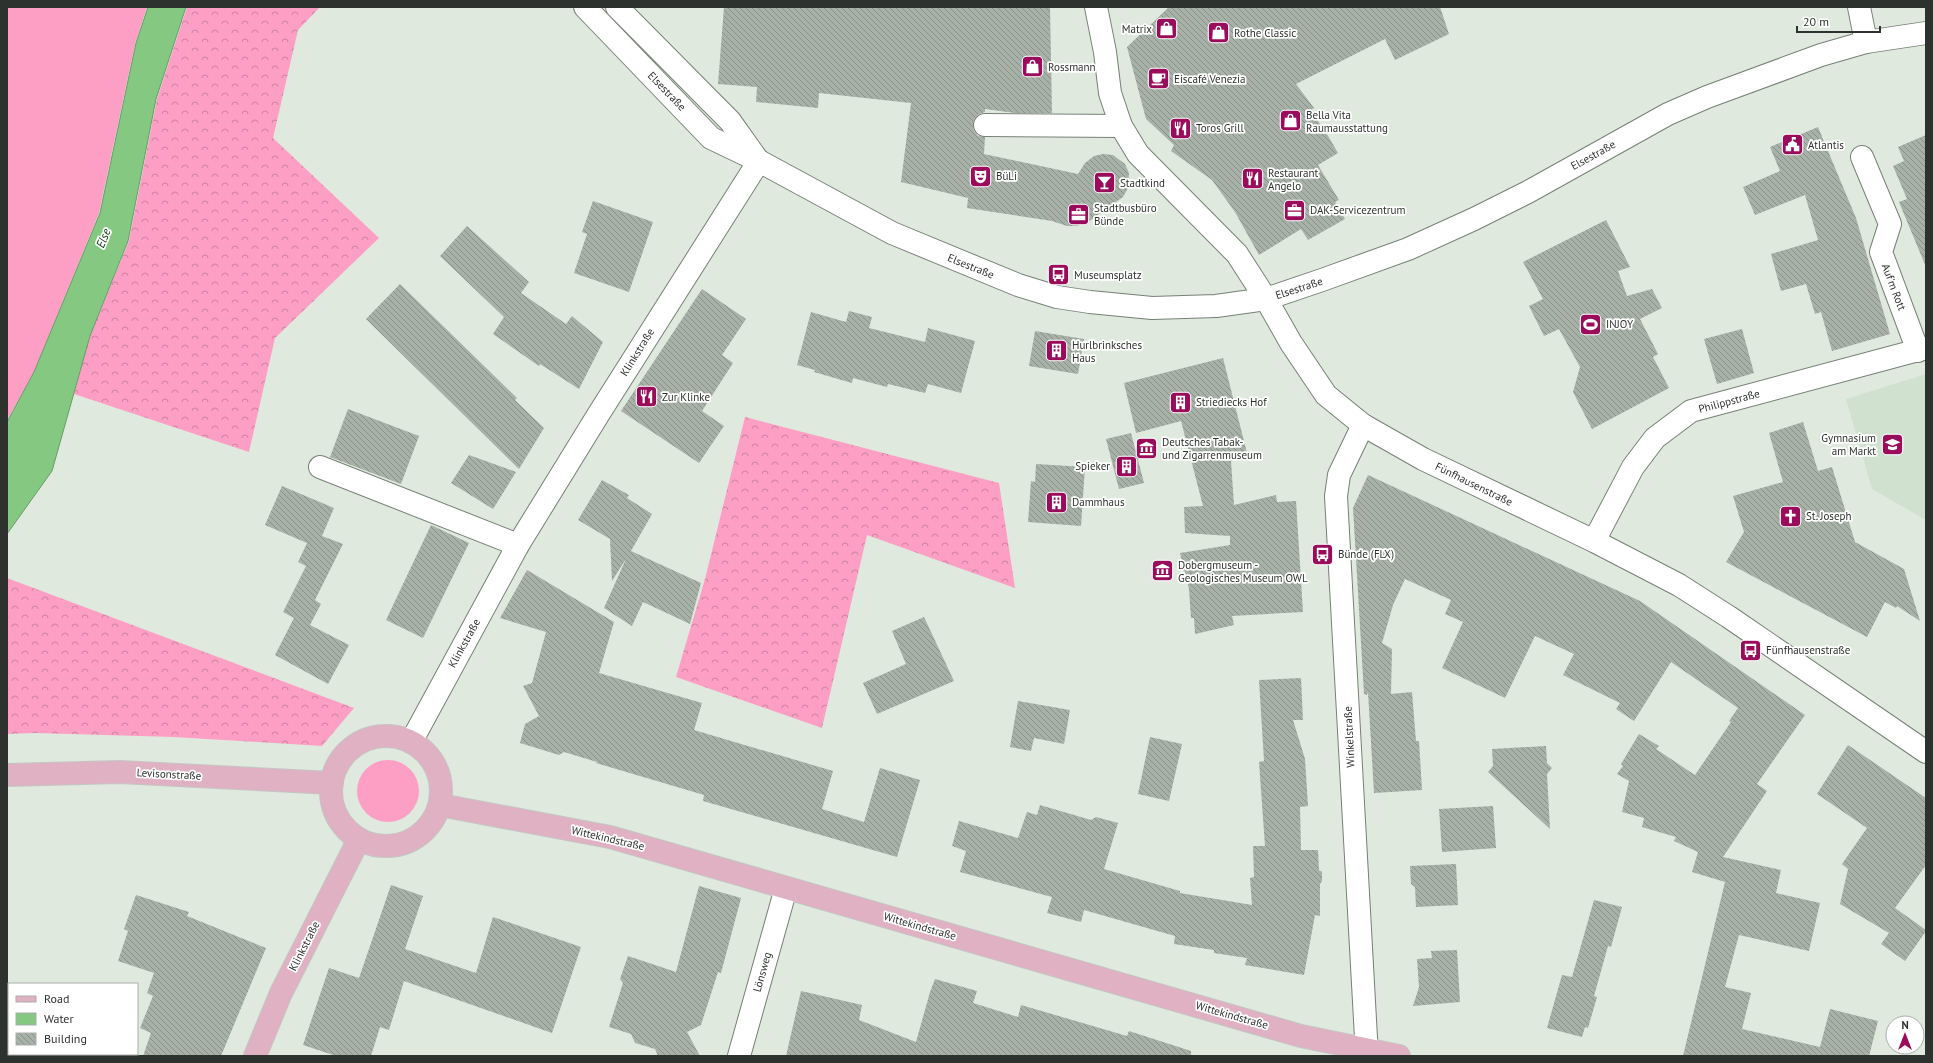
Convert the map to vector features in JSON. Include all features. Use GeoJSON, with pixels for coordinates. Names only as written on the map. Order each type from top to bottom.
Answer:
{"type":"FeatureCollection","features":[{"type":"Feature","properties":{"kind":"main road"},"geometry":{"type":"LineString","coordinates":[[377,737],[394,737],[411,742],[426,753],[436,768],[441,786],[440,805],[430,825],[422,834],[408,842],[391,846],[375,846],[359,839],[346,829],[336,816],[332,800],[332,783],[337,767],[347,753],[361,742],[377,737]]}},
{"type":"Feature","properties":{"kind":"main road","name":"Levisonstraße"},"geometry":{"type":"LineString","coordinates":[[7,775],[120,772],[332,783]]}},
{"type":"Feature","properties":{"kind":"main road","name":"Wittekindstraße"},"geometry":{"type":"LineString","coordinates":[[440,805],[610,837],[1301,1036],[1367,1052],[1399,1056]]}},
{"type":"Feature","properties":{"kind":"main road","name":"Klinkstraße"},"geometry":{"type":"LineString","coordinates":[[255,1056],[281,992],[359,839]]}},
{"type":"Feature","properties":{"kind":"street","name":"Elsestraße"},"geometry":{"type":"LineString","coordinates":[[585,7],[711,138],[759,161],[892,233],[1018,285],[1057,297],[1152,308],[1216,306],[1266,299],[1408,249],[1474,220],[1528,192],[1668,114],[1707,97],[1821,55],[1866,42],[1926,33]]}},
{"type":"Feature","properties":{"kind":"street","name":"Elsestraße"},"geometry":{"type":"LineString","coordinates":[[617,7],[730,120],[759,161]]}},
{"type":"Feature","properties":{"kind":"street"},"geometry":{"type":"LineString","coordinates":[[1858,7],[1866,42]]}},
{"type":"Feature","properties":{"kind":"street"},"geometry":{"type":"LineString","coordinates":[[1103,10],[1105,52],[1110,93],[1121,126],[1138,154],[1237,254],[1266,299]]}},
{"type":"Feature","properties":{"kind":"street"},"geometry":{"type":"LineString","coordinates":[[985,125],[1121,126]]}},
{"type":"Feature","properties":{"kind":"street","name":"Auf'm Rott"},"geometry":{"type":"LineString","coordinates":[[1862,157],[1890,224],[1881,252],[1922,350]]}},
{"type":"Feature","properties":{"kind":"street","name":"Klinkstraße"},"geometry":{"type":"LineString","coordinates":[[411,742],[518,544],[759,161]]}},
{"type":"Feature","properties":{"kind":"street","name":"Fünfhausenstraße"},"geometry":{"type":"LineString","coordinates":[[1266,299],[1291,343],[1326,395],[1363,425],[1423,459],[1594,541],[1679,585],[1926,752]]}},
{"type":"Feature","properties":{"kind":"street","name":"Philippstraße"},"geometry":{"type":"LineString","coordinates":[[1594,541],[1633,467],[1655,438],[1691,411],[1922,350]]}},
{"type":"Feature","properties":{"kind":"street","name":"Winkelstraße"},"geometry":{"type":"LineString","coordinates":[[1363,425],[1339,475],[1336,496],[1367,1052]]}},
{"type":"Feature","properties":{"kind":"street"},"geometry":{"type":"LineString","coordinates":[[320,467],[518,544]]}},
{"type":"Feature","properties":{"kind":"street","name":"Lönsweg"},"geometry":{"type":"LineString","coordinates":[[739,1056],[786,888]]}},
{"type":"Feature","properties":{"kind":"shaded area","name":"Gymnasium am Markt"},"geometry":{"type":"Polygon","coordinates":[[[1926,374],[1926,520],[1872,489],[1846,399],[1926,374]]]}},
{"type":"Feature","properties":{"kind":"green space"},"geometry":{"type":"Polygon","coordinates":[[[7,7],[147,7],[135,44],[99,213],[34,372],[7,420],[7,7]]]}},
{"type":"Feature","properties":{"kind":"green space"},"geometry":{"type":"Polygon","coordinates":[[[187,7],[320,7],[298,30],[273,138],[379,238],[275,338],[249,452],[74,394],[90,336],[129,241],[157,99],[187,7]]]}},
{"type":"Feature","properties":{"kind":"green space"},"geometry":{"type":"Polygon","coordinates":[[[745,417],[999,483],[1015,588],[867,535],[822,728],[676,677],[705,579],[745,417]]]}},
{"type":"Feature","properties":{"kind":"green space"},"geometry":{"type":"Polygon","coordinates":[[[7,578],[354,708],[322,746],[174,737],[35,733],[7,734],[7,578]]]}},
{"type":"Feature","properties":{"kind":"green space"},"geometry":{"type":"Polygon","coordinates":[[[382,760],[394,760],[410,769],[417,779],[419,791],[417,803],[410,813],[394,822],[382,822],[371,817],[362,808],[357,797],[357,785],[362,774],[371,765],[382,760]]]}},
{"type":"Feature","properties":{"kind":"water","name":"Else"},"geometry":{"type":"Polygon","coordinates":[[[148,7],[186,7],[156,99],[128,241],[90,336],[52,471],[7,534],[7,422],[34,372],[100,213],[136,43],[148,7]]]}},
{"type":"Feature","properties":{"kind":"building"},"geometry":{"type":"Polygon","coordinates":[[[724,7],[1050,7],[1052,113],[1015,113],[985,109],[985,112],[979,114],[974,119],[974,131],[978,136],[985,137],[984,154],[1078,174],[1085,163],[1094,156],[1103,154],[1113,155],[1125,164],[1129,173],[1128,188],[1123,197],[1091,220],[1077,226],[1067,226],[1052,221],[967,208],[968,198],[901,182],[911,103],[819,93],[818,108],[756,102],[757,87],[718,84],[724,7]]]}},
{"type":"Feature","properties":{"kind":"building"},"geometry":{"type":"Polygon","coordinates":[[[1169,7],[1440,7],[1449,34],[1395,60],[1385,39],[1296,84],[1314,108],[1310,111],[1324,129],[1338,153],[1318,165],[1339,200],[1335,202],[1345,219],[1308,240],[1301,229],[1259,255],[1235,212],[1212,180],[1171,151],[1174,145],[1146,119],[1127,47],[1169,7]]]}},
{"type":"Feature","properties":{"kind":"building"},"geometry":{"type":"Polygon","coordinates":[[[1818,127],[1856,218],[1890,334],[1832,351],[1821,312],[1815,314],[1806,284],[1781,291],[1771,254],[1818,240],[1805,195],[1755,215],[1743,187],[1780,171],[1770,147],[1818,127]]]}},
{"type":"Feature","properties":{"kind":"building"},"geometry":{"type":"Polygon","coordinates":[[[1926,135],[1926,267],[1899,202],[1907,199],[1893,166],[1904,161],[1898,147],[1926,135]]]}},
{"type":"Feature","properties":{"kind":"building"},"geometry":{"type":"Polygon","coordinates":[[[593,201],[653,222],[629,292],[574,273],[587,234],[582,232],[593,201]]]}},
{"type":"Feature","properties":{"kind":"building","name":"INJOY"},"geometry":{"type":"Polygon","coordinates":[[[1606,220],[1630,267],[1618,271],[1627,296],[1652,289],[1662,308],[1640,319],[1658,354],[1653,357],[1669,388],[1592,429],[1573,392],[1580,367],[1559,329],[1544,336],[1529,306],[1543,299],[1523,262],[1606,220]]]}},
{"type":"Feature","properties":{"kind":"building"},"geometry":{"type":"Polygon","coordinates":[[[467,226],[529,282],[521,293],[566,324],[572,316],[603,342],[579,389],[540,364],[539,366],[493,334],[504,317],[440,256],[467,226]]]}},
{"type":"Feature","properties":{"kind":"building"},"geometry":{"type":"Polygon","coordinates":[[[400,284],[517,398],[515,400],[544,428],[519,469],[366,319],[400,284]]]}},
{"type":"Feature","properties":{"kind":"building"},"geometry":{"type":"Polygon","coordinates":[[[702,289],[746,319],[722,355],[733,363],[702,411],[724,426],[699,463],[621,411],[702,289]]]}},
{"type":"Feature","properties":{"kind":"building"},"geometry":{"type":"Polygon","coordinates":[[[849,311],[872,317],[869,328],[925,342],[928,328],[975,341],[961,393],[928,384],[925,393],[888,384],[887,387],[853,378],[852,383],[814,372],[815,370],[797,365],[811,312],[846,322],[849,311]]]}},
{"type":"Feature","properties":{"kind":"building"},"geometry":{"type":"Polygon","coordinates":[[[1742,329],[1754,373],[1717,384],[1704,339],[1742,329]]]}},
{"type":"Feature","properties":{"kind":"building","name":"Hurlbrinksches Haus"},"geometry":{"type":"Polygon","coordinates":[[[1035,331],[1084,339],[1078,374],[1029,366],[1035,331]]]}},
{"type":"Feature","properties":{"kind":"building","name":"Dobergmuseum - Geologisches Museum OWL"},"geometry":{"type":"Polygon","coordinates":[[[1223,358],[1248,457],[1231,461],[1234,505],[1276,495],[1277,502],[1296,501],[1303,612],[1232,616],[1234,625],[1195,634],[1194,618],[1191,618],[1189,589],[1180,553],[1230,545],[1230,536],[1185,533],[1184,507],[1203,506],[1181,421],[1136,433],[1124,383],[1223,358]]]}},
{"type":"Feature","properties":{"kind":"building"},"geometry":{"type":"Polygon","coordinates":[[[348,409],[419,436],[401,484],[330,457],[348,409]]]}},
{"type":"Feature","properties":{"kind":"building","name":"St. Joseph"},"geometry":{"type":"Polygon","coordinates":[[[1803,422],[1818,471],[1832,467],[1855,542],[1904,569],[1920,621],[1897,606],[1896,608],[1885,602],[1867,637],[1726,562],[1744,532],[1733,496],[1783,482],[1769,433],[1803,422]]]}},
{"type":"Feature","properties":{"kind":"building","name":"Spieker"},"geometry":{"type":"Polygon","coordinates":[[[1131,433],[1144,483],[1119,489],[1106,439],[1131,433]]]}},
{"type":"Feature","properties":{"kind":"building"},"geometry":{"type":"Polygon","coordinates":[[[469,455],[516,472],[493,509],[451,483],[469,455]]]}},
{"type":"Feature","properties":{"kind":"building","name":"Dammhaus"},"geometry":{"type":"Polygon","coordinates":[[[1036,464],[1085,467],[1081,526],[1028,522],[1031,481],[1035,482],[1036,464]]]}},
{"type":"Feature","properties":{"kind":"building"},"geometry":{"type":"Polygon","coordinates":[[[1368,475],[1640,601],[1805,715],[1757,784],[1767,791],[1723,857],[1781,870],[1776,893],[1820,903],[1809,951],[1739,935],[1725,987],[1751,993],[1742,1029],[1820,1047],[1830,1009],[1878,1021],[1869,1056],[1683,1056],[1725,882],[1692,872],[1698,852],[1674,841],[1676,837],[1642,827],[1644,818],[1622,812],[1629,781],[1617,774],[1623,766],[1621,764],[1639,734],[1659,746],[1656,749],[1695,775],[1731,722],[1729,721],[1738,708],[1671,662],[1634,721],[1616,709],[1620,703],[1563,675],[1574,654],[1535,636],[1505,698],[1442,668],[1463,622],[1445,614],[1451,600],[1405,579],[1393,605],[1382,643],[1392,649],[1391,694],[1412,692],[1416,741],[1419,741],[1422,790],[1374,793],[1368,692],[1367,695],[1364,694],[1353,508],[1368,475]]]}},
{"type":"Feature","properties":{"kind":"building"},"geometry":{"type":"Polygon","coordinates":[[[602,480],[629,495],[627,498],[652,514],[631,551],[701,583],[690,624],[643,602],[632,626],[604,608],[626,559],[612,581],[610,539],[578,520],[602,480]]]}},
{"type":"Feature","properties":{"kind":"building"},"geometry":{"type":"Polygon","coordinates":[[[282,486],[334,508],[322,536],[343,544],[315,600],[321,604],[310,625],[349,645],[328,684],[275,655],[294,618],[283,612],[306,566],[298,562],[307,543],[265,525],[282,486]]]}},
{"type":"Feature","properties":{"kind":"building"},"geometry":{"type":"Polygon","coordinates":[[[431,525],[469,543],[423,638],[386,620],[431,525]]]}},
{"type":"Feature","properties":{"kind":"building"},"geometry":{"type":"Polygon","coordinates":[[[527,570],[614,622],[599,673],[702,703],[694,730],[833,771],[822,809],[864,822],[880,768],[920,780],[897,857],[703,801],[704,795],[564,752],[559,755],[520,743],[525,724],[539,716],[523,686],[532,683],[546,632],[500,618],[527,570]]]}},
{"type":"Feature","properties":{"kind":"building"},"geometry":{"type":"Polygon","coordinates":[[[924,617],[954,681],[877,714],[863,683],[906,664],[892,631],[924,617]]]}},
{"type":"Feature","properties":{"kind":"building"},"geometry":{"type":"Polygon","coordinates":[[[1301,678],[1303,720],[1293,720],[1305,759],[1308,806],[1300,807],[1301,850],[1318,850],[1319,870],[1322,872],[1322,881],[1320,884],[1320,916],[1315,915],[1304,975],[1245,965],[1247,958],[1214,953],[1214,950],[1174,944],[1175,936],[1084,910],[1081,922],[1047,913],[1052,897],[960,872],[966,851],[952,846],[959,821],[1018,838],[1027,812],[1037,815],[1040,805],[1091,820],[1096,817],[1118,823],[1104,869],[1180,891],[1180,893],[1252,905],[1250,878],[1254,877],[1253,846],[1265,846],[1259,762],[1264,761],[1259,680],[1301,678]]]}},
{"type":"Feature","properties":{"kind":"building"},"geometry":{"type":"Polygon","coordinates":[[[1018,701],[1070,710],[1064,744],[1034,738],[1031,751],[1010,747],[1018,701]]]}},
{"type":"Feature","properties":{"kind":"building"},"geometry":{"type":"Polygon","coordinates":[[[1150,737],[1182,744],[1169,801],[1138,794],[1150,737]]]}},
{"type":"Feature","properties":{"kind":"building"},"geometry":{"type":"Polygon","coordinates":[[[1848,745],[1926,798],[1926,865],[1895,908],[1926,931],[1905,961],[1881,944],[1889,933],[1840,904],[1848,869],[1842,864],[1867,828],[1817,794],[1848,745]]]}},
{"type":"Feature","properties":{"kind":"building"},"geometry":{"type":"Polygon","coordinates":[[[1546,746],[1547,763],[1552,768],[1547,774],[1550,829],[1488,772],[1493,766],[1492,749],[1546,746]]]}},
{"type":"Feature","properties":{"kind":"building"},"geometry":{"type":"Polygon","coordinates":[[[1493,806],[1496,848],[1442,852],[1439,809],[1493,806]]]}},
{"type":"Feature","properties":{"kind":"building"},"geometry":{"type":"Polygon","coordinates":[[[1456,864],[1458,905],[1416,907],[1415,887],[1411,884],[1410,866],[1456,864]]]}},
{"type":"Feature","properties":{"kind":"building"},"geometry":{"type":"Polygon","coordinates":[[[391,885],[423,896],[405,949],[476,973],[493,917],[581,947],[552,1033],[404,981],[389,1030],[380,1027],[371,1056],[336,1056],[303,1045],[329,968],[359,978],[391,885]]]}},
{"type":"Feature","properties":{"kind":"building"},"geometry":{"type":"Polygon","coordinates":[[[699,886],[741,898],[721,973],[718,972],[701,1025],[687,1032],[700,1056],[658,1056],[655,1049],[635,1043],[631,1034],[609,1027],[623,983],[620,979],[628,956],[676,972],[699,886]]]}},
{"type":"Feature","properties":{"kind":"building"},"geometry":{"type":"Polygon","coordinates":[[[136,895],[189,912],[187,916],[266,948],[221,1056],[143,1056],[151,1033],[140,1028],[153,996],[147,993],[154,973],[118,961],[128,931],[124,929],[136,895]]]}},
{"type":"Feature","properties":{"kind":"building"},"geometry":{"type":"Polygon","coordinates":[[[1594,900],[1622,907],[1611,947],[1608,946],[1594,996],[1597,997],[1588,1028],[1585,1027],[1582,1037],[1547,1028],[1562,975],[1572,977],[1594,900]]]}},
{"type":"Feature","properties":{"kind":"building"},"geometry":{"type":"Polygon","coordinates":[[[1457,950],[1460,1002],[1413,1006],[1419,987],[1417,959],[1432,958],[1431,951],[1457,950]]]}},
{"type":"Feature","properties":{"kind":"building"},"geometry":{"type":"Polygon","coordinates":[[[935,979],[977,991],[973,1003],[1018,1017],[1021,1005],[1127,1036],[1129,1031],[1191,1051],[1191,1056],[786,1056],[801,991],[862,1005],[859,1020],[916,1042],[935,979]]]}},
{"type":"Feature","properties":{"kind":"place","name":"Matrix"},"geometry":{"type":"Point","coordinates":[1167,29]}},
{"type":"Feature","properties":{"kind":"place","name":"Rothe Classic"},"geometry":{"type":"Point","coordinates":[1219,33]}},
{"type":"Feature","properties":{"kind":"place","name":"Rossmann"},"geometry":{"type":"Point","coordinates":[1032,67]}},
{"type":"Feature","properties":{"kind":"place","name":"Eiscafé Venezia"},"geometry":{"type":"Point","coordinates":[1159,79]}},
{"type":"Feature","properties":{"kind":"place","name":"Bella Vita Raumausstattung"},"geometry":{"type":"Point","coordinates":[1291,121]}},
{"type":"Feature","properties":{"kind":"place","name":"Toros Grill"},"geometry":{"type":"Point","coordinates":[1181,128]}},
{"type":"Feature","properties":{"kind":"place","name":"Atlantis"},"geometry":{"type":"Point","coordinates":[1792,145]}},
{"type":"Feature","properties":{"kind":"place","name":"BüLi"},"geometry":{"type":"Point","coordinates":[980,176]}},
{"type":"Feature","properties":{"kind":"place","name":"Restaurant Angelo"},"geometry":{"type":"Point","coordinates":[1253,179]}},
{"type":"Feature","properties":{"kind":"place","name":"Stadtkind"},"geometry":{"type":"Point","coordinates":[1105,183]}},
{"type":"Feature","properties":{"kind":"place","name":"DAK-Servicezentrum"},"geometry":{"type":"Point","coordinates":[1295,210]}},
{"type":"Feature","properties":{"kind":"place","name":"Stadtbusbüro Bünde"},"geometry":{"type":"Point","coordinates":[1078,214]}},
{"type":"Feature","properties":{"kind":"place","name":"Museumsplatz"},"geometry":{"type":"Point","coordinates":[1058,275]}},
{"type":"Feature","properties":{"kind":"place","name":"INJOY"},"geometry":{"type":"Point","coordinates":[1590,324]}},
{"type":"Feature","properties":{"kind":"place","name":"Hurlbrinksches Haus"},"geometry":{"type":"Point","coordinates":[1057,351]}},
{"type":"Feature","properties":{"kind":"place","name":"Zur Klinke"},"geometry":{"type":"Point","coordinates":[646,397]}},
{"type":"Feature","properties":{"kind":"place","name":"Striediecks Hof"},"geometry":{"type":"Point","coordinates":[1181,402]}},
{"type":"Feature","properties":{"kind":"place","name":"Gymnasium am Markt"},"geometry":{"type":"Point","coordinates":[1892,444]}},
{"type":"Feature","properties":{"kind":"place","name":"Deutsches Tabak- und Zigarrenmuseum"},"geometry":{"type":"Point","coordinates":[1146,448]}},
{"type":"Feature","properties":{"kind":"place","name":"Spieker"},"geometry":{"type":"Point","coordinates":[1126,466]}},
{"type":"Feature","properties":{"kind":"place","name":"Dammhaus"},"geometry":{"type":"Point","coordinates":[1056,502]}},
{"type":"Feature","properties":{"kind":"place","name":"St. Joseph"},"geometry":{"type":"Point","coordinates":[1790,516]}},
{"type":"Feature","properties":{"kind":"place","name":"Bünde (FLX)"},"geometry":{"type":"Point","coordinates":[1322,554]}},
{"type":"Feature","properties":{"kind":"place","name":"Dobergmuseum - Geologisches Museum OWL"},"geometry":{"type":"Point","coordinates":[1163,571]}},
{"type":"Feature","properties":{"kind":"place","name":"Fünfhausenstraße"},"geometry":{"type":"Point","coordinates":[1750,650]}}]}
